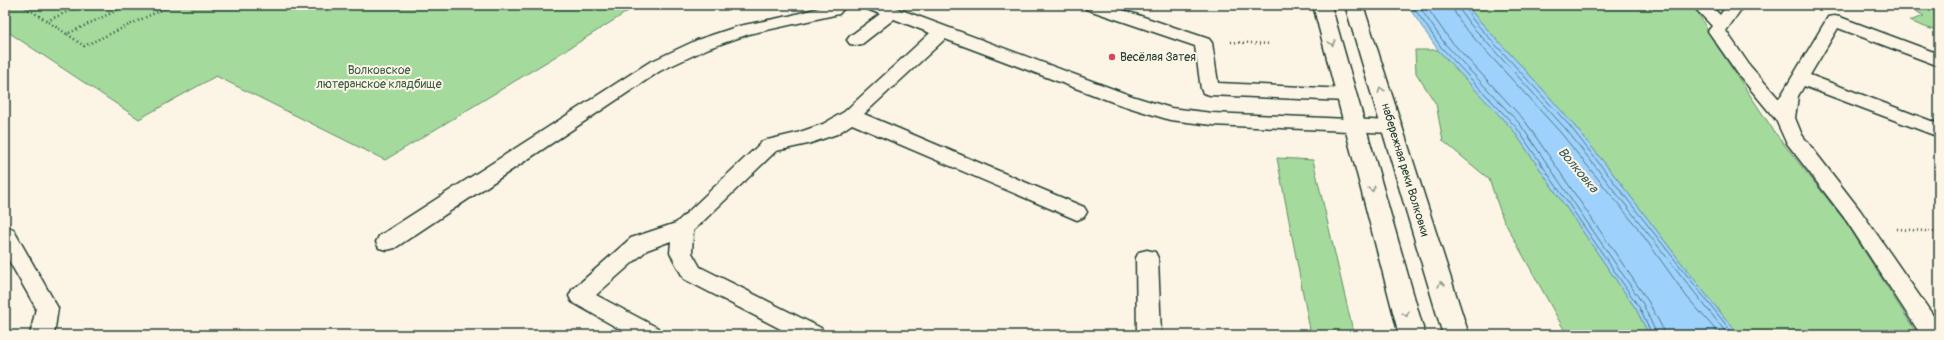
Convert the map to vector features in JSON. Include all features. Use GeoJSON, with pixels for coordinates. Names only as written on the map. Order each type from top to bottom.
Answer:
{"type":"FeatureCollection","features":[{"type":"Feature","properties":{"kind":"street"},"geometry":{"type":"LineString","coordinates":[[1322,5],[1412,335]]}},
{"type":"Feature","properties":{"kind":"street","name":"набережная реки Волковки"},"geometry":{"type":"LineString","coordinates":[[1354,5],[1456,335]]}},
{"type":"Feature","properties":{"kind":"lane"},"geometry":{"type":"LineString","coordinates":[[388,242],[654,67],[703,44],[745,30],[833,10],[838,5]]}},
{"type":"Feature","properties":{"kind":"lane"},"geometry":{"type":"LineString","coordinates":[[873,5],[1125,100],[1170,114],[1212,120],[1392,127]]}},
{"type":"Feature","properties":{"kind":"lane"},"geometry":{"type":"LineString","coordinates":[[1092,5],[1203,43],[1210,89],[1346,95]]}},
{"type":"Feature","properties":{"kind":"lane"},"geometry":{"type":"LineString","coordinates":[[1700,5],[1722,24]]}},
{"type":"Feature","properties":{"kind":"lane"},"geometry":{"type":"LineString","coordinates":[[1736,5],[1717,31],[1744,70],[1784,118],[1793,137],[1853,215],[1934,335]]}},
{"type":"Feature","properties":{"kind":"lane"},"geometry":{"type":"LineString","coordinates":[[856,40],[891,12]]}},
{"type":"Feature","properties":{"kind":"lane"},"geometry":{"type":"LineString","coordinates":[[1784,118],[1789,96],[1834,13],[1939,60]]}},
{"type":"Feature","properties":{"kind":"lane"},"geometry":{"type":"LineString","coordinates":[[650,335],[580,296],[639,244],[683,228],[770,146],[801,139],[830,129],[851,116],[942,32]]}},
{"type":"Feature","properties":{"kind":"lane"},"geometry":{"type":"LineString","coordinates":[[1800,78],[1939,131]]}},
{"type":"Feature","properties":{"kind":"lane"},"geometry":{"type":"LineString","coordinates":[[851,116],[1077,212]]}},
{"type":"Feature","properties":{"kind":"lane"},"geometry":{"type":"LineString","coordinates":[[683,228],[681,254],[692,273],[813,335]]}},
{"type":"Feature","properties":{"kind":"lane"},"geometry":{"type":"LineString","coordinates":[[5,235],[47,308],[42,335]]}},
{"type":"Feature","properties":{"kind":"lane"},"geometry":{"type":"LineString","coordinates":[[1147,258],[1149,335]]}},
{"type":"Feature","properties":{"kind":"path"},"geometry":{"type":"LineString","coordinates":[[22,5],[84,46],[172,5]]}},
{"type":"Feature","properties":{"kind":"path"},"geometry":{"type":"LineString","coordinates":[[27,8],[32,5]]}},
{"type":"Feature","properties":{"kind":"path"},"geometry":{"type":"LineString","coordinates":[[47,21],[82,5]]}},
{"type":"Feature","properties":{"kind":"path"},"geometry":{"type":"LineString","coordinates":[[67,34],[128,5]]}},
{"type":"Feature","properties":{"kind":"path"},"geometry":{"type":"LineString","coordinates":[[1203,43],[1233,42],[1271,44]]}},
{"type":"Feature","properties":{"kind":"green space","name":"Волковское лютеранское кладбище"},"geometry":{"type":"Polygon","coordinates":[[[5,5],[638,5],[385,160],[216,76],[139,119],[5,30],[5,5]]]}},
{"type":"Feature","properties":{"kind":"green space"},"geometry":{"type":"Polygon","coordinates":[[[1467,5],[1691,5],[1696,9],[1713,40],[1776,134],[1845,221],[1918,335],[1739,335],[1572,123],[1476,17],[1467,5]]]}},
{"type":"Feature","properties":{"kind":"green space"},"geometry":{"type":"Polygon","coordinates":[[[1906,5],[1939,6],[1939,32],[1909,21],[1924,16],[1906,5]]]}},
{"type":"Feature","properties":{"kind":"green space"},"geometry":{"type":"Polygon","coordinates":[[[1415,50],[1438,50],[1513,130],[1636,309],[1649,335],[1567,335],[1503,219],[1489,179],[1443,141],[1436,104],[1416,73],[1415,50]]]}},
{"type":"Feature","properties":{"kind":"green space"},"geometry":{"type":"Polygon","coordinates":[[[1277,158],[1313,160],[1354,335],[1311,335],[1277,158]]]}},
{"type":"Feature","properties":{"kind":"water","name":"Волковка"},"geometry":{"type":"Polygon","coordinates":[[[1407,5],[1467,5],[1476,17],[1572,123],[1739,335],[1649,335],[1636,309],[1513,130],[1438,50],[1407,5]]]}},
{"type":"Feature","properties":{"kind":"place","name":"Весёлая Затея"},"geometry":{"type":"Point","coordinates":[1112,57]}}]}
